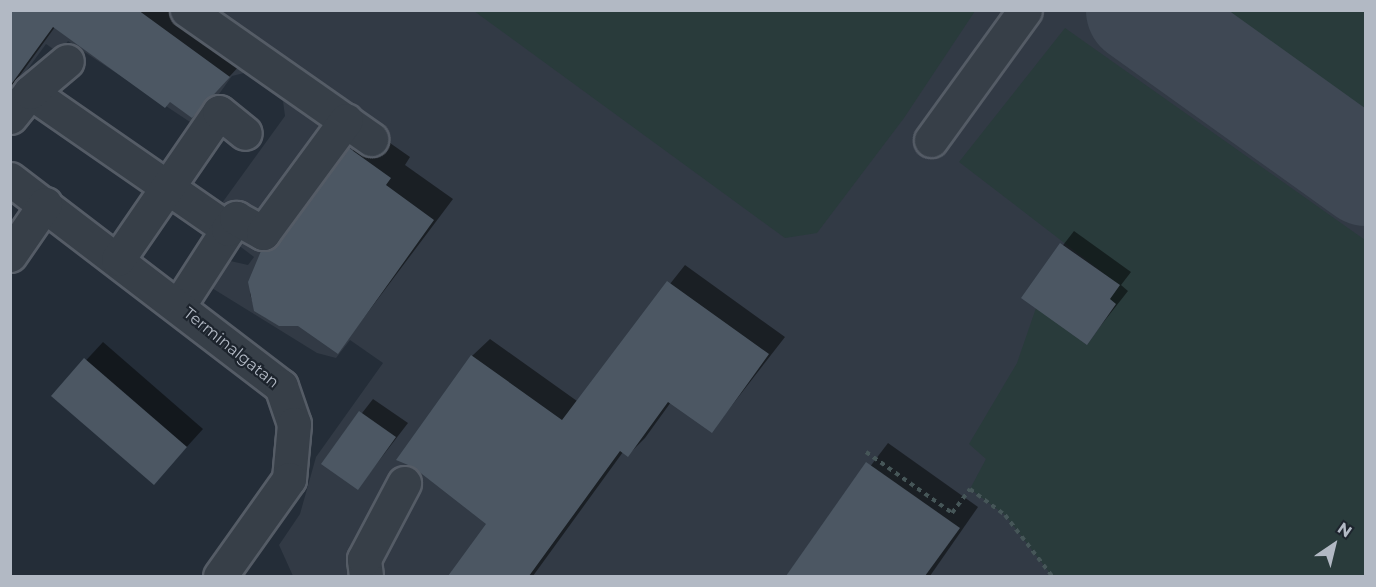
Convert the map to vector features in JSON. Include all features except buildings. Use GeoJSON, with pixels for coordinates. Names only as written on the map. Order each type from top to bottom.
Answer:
{"type":"FeatureCollection","features":[{"type":"Feature","properties":{"kind":"street"},"geometry":{"type":"LineString","coordinates":[[179,305],[236,218],[263,233],[358,130],[187,10]]}},
{"type":"Feature","properties":{"kind":"street"},"geometry":{"type":"LineString","coordinates":[[931,140],[1025,10]]}},
{"type":"Feature","properties":{"kind":"street"},"geometry":{"type":"LineString","coordinates":[[10,117],[30,92],[67,61]]}},
{"type":"Feature","properties":{"kind":"street"},"geometry":{"type":"LineString","coordinates":[[30,92],[228,229]]}},
{"type":"Feature","properties":{"kind":"street"},"geometry":{"type":"LineString","coordinates":[[118,259],[219,112],[245,133]]}},
{"type":"Feature","properties":{"kind":"street","name":"Terminalgatan"},"geometry":{"type":"LineString","coordinates":[[10,179],[179,305],[280,386],[294,424],[289,479],[220,576]]}},
{"type":"Feature","properties":{"kind":"street"},"geometry":{"type":"LineString","coordinates":[[10,255],[45,204]]}},
{"type":"Feature","properties":{"kind":"street"},"geometry":{"type":"LineString","coordinates":[[366,576],[364,559],[404,483]]}},
{"type":"Feature","properties":{"kind":"path"},"geometry":{"type":"LineString","coordinates":[[866,452],[952,513],[970,489],[1005,515],[1052,576]]}},
{"type":"Feature","properties":{"kind":"shaded area"},"geometry":{"type":"Polygon","coordinates":[[[11,11],[1365,11],[1365,576],[293,576],[279,545],[300,514],[316,457],[383,363],[350,340],[336,358],[317,353],[207,285],[226,260],[248,265],[254,257],[229,238],[240,222],[278,250],[282,245],[222,203],[285,116],[283,101],[244,73],[232,76],[196,126],[68,41],[59,53],[46,44],[11,92],[11,11]]]}},
{"type":"Feature","properties":{"kind":"shaded area"},"geometry":{"type":"Polygon","coordinates":[[[474,11],[975,11],[904,118],[817,233],[785,238],[474,11]]]}},
{"type":"Feature","properties":{"kind":"shaded area"},"geometry":{"type":"Polygon","coordinates":[[[1205,11],[1365,11],[1365,130],[1205,11]]]}},
{"type":"Feature","properties":{"kind":"shaded area"},"geometry":{"type":"Polygon","coordinates":[[[1065,28],[1365,240],[1365,576],[1052,576],[1005,515],[970,489],[986,459],[969,444],[1017,363],[1036,308],[1087,345],[1116,305],[1110,299],[1119,285],[959,162],[1065,28]]]}},
{"type":"Feature","properties":{"kind":"taxiway"},"geometry":{"type":"LineString","coordinates":[[1138,10],[1366,173]]}}]}
